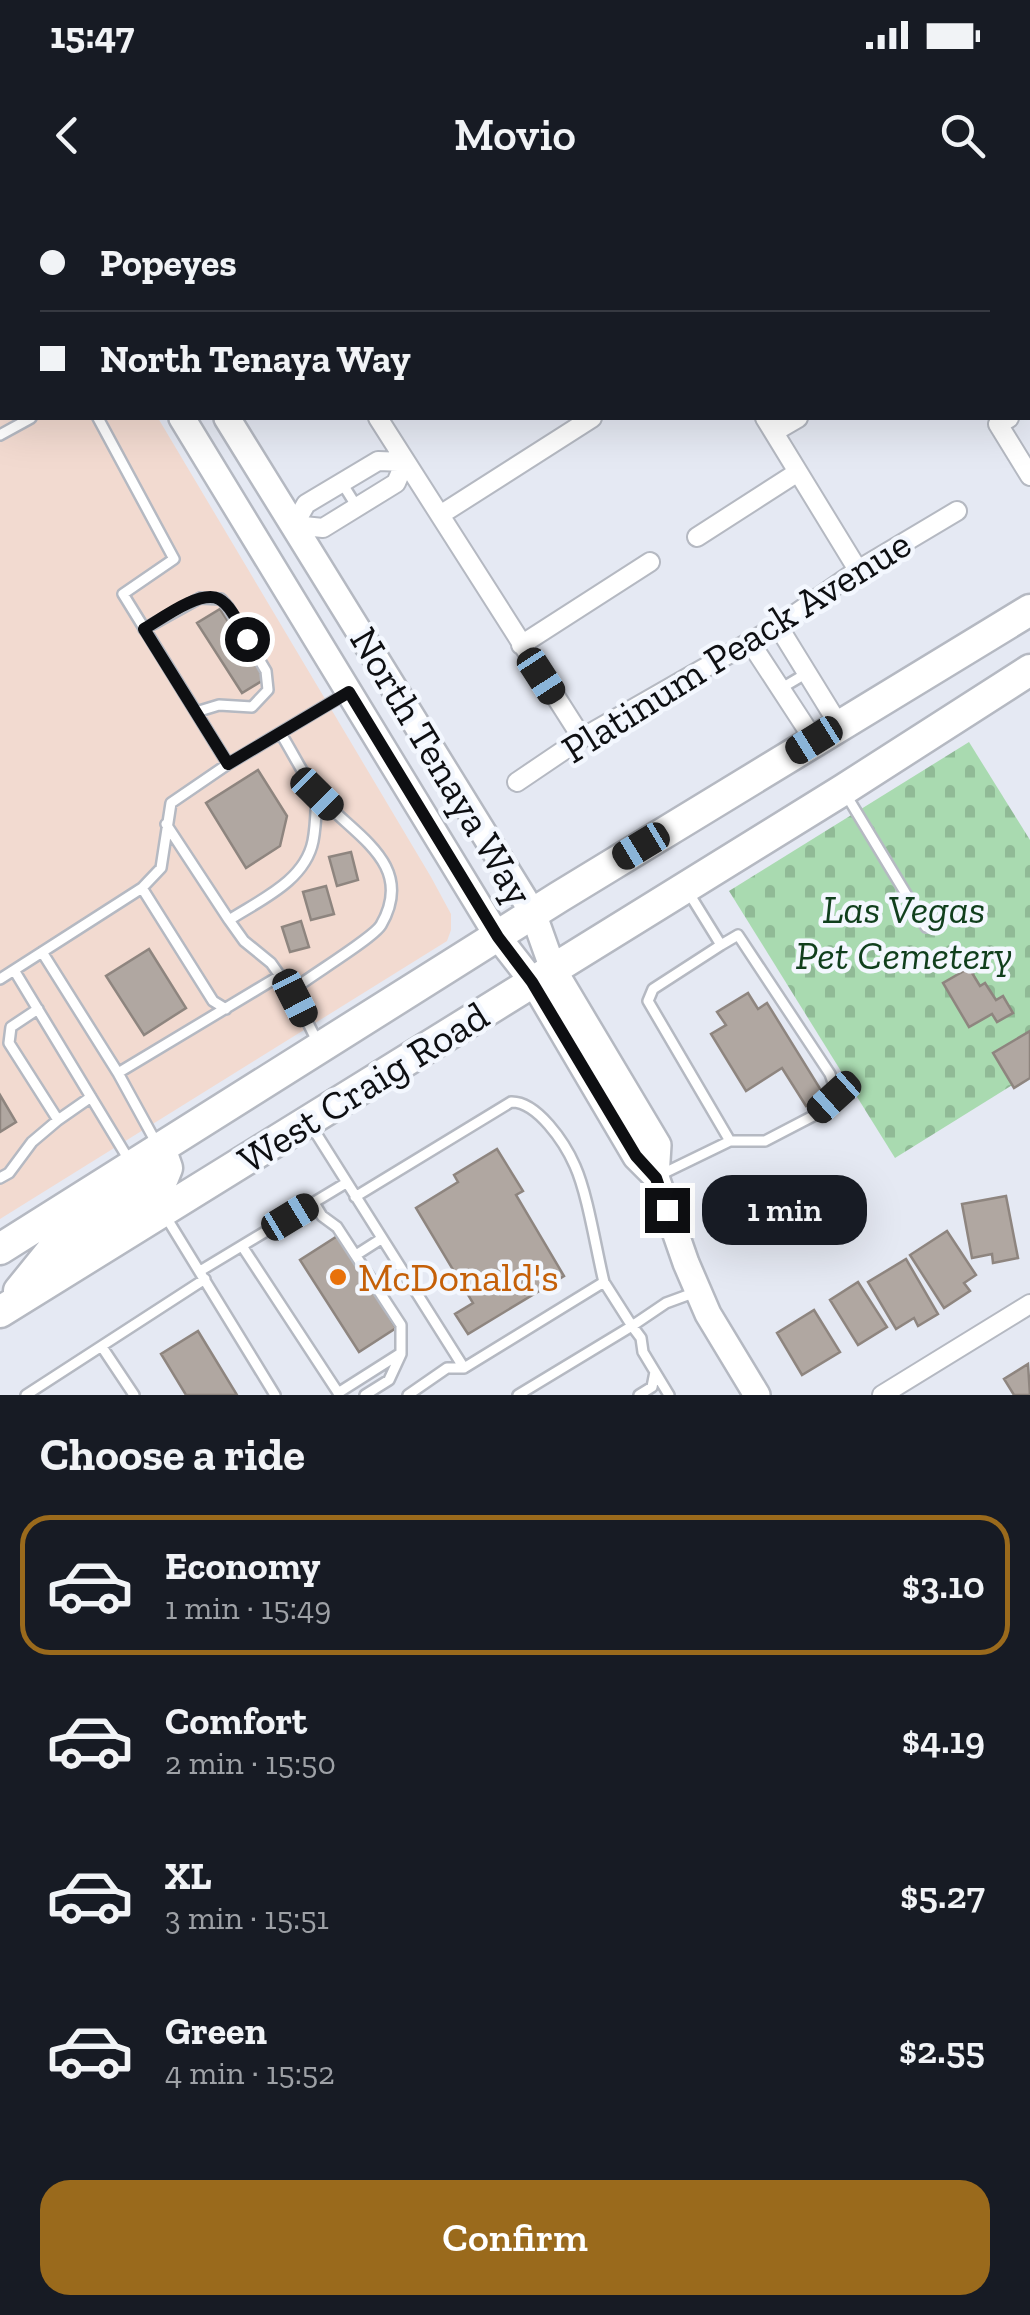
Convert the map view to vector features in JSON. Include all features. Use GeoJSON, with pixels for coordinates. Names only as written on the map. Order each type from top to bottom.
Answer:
{"type":"FeatureCollection","features":[{"type":"Feature","properties":{"kind":"main road","name":"North Tenaya Way"},"geometry":{"type":"LineString","coordinates":[[183,420],[498,937],[543,976]]}},
{"type":"Feature","properties":{"kind":"main road","name":"North Tenaya Way"},"geometry":{"type":"LineString","coordinates":[[229,420],[533,913],[543,976],[636,1156],[656,1178],[698,1291],[757,1395]]}},
{"type":"Feature","properties":{"kind":"main road","name":"West Craig Road"},"geometry":{"type":"LineString","coordinates":[[0,1249],[533,913],[1030,610]]}},
{"type":"Feature","properties":{"kind":"main road","name":"West Craig Road"},"geometry":{"type":"LineString","coordinates":[[1,1311],[1030,670]]}},
{"type":"Feature","properties":{"kind":"main road"},"geometry":{"type":"LineString","coordinates":[[1,1311],[53,1249],[164,1178],[167,1168],[160,1148]]}},
{"type":"Feature","properties":{"kind":"street"},"geometry":{"type":"LineString","coordinates":[[379,420],[582,738]]}},
{"type":"Feature","properties":{"kind":"street"},"geometry":{"type":"LineString","coordinates":[[440,516],[589,420]]}},
{"type":"Feature","properties":{"kind":"street"},"geometry":{"type":"LineString","coordinates":[[1004,421],[1030,476]]}},
{"type":"Feature","properties":{"kind":"street"},"geometry":{"type":"LineString","coordinates":[[769,425],[858,570]]}},
{"type":"Feature","properties":{"kind":"street"},"geometry":{"type":"LineString","coordinates":[[378,461],[405,462],[396,483],[323,528],[294,525],[306,504],[378,461]]}},
{"type":"Feature","properties":{"kind":"street"},"geometry":{"type":"LineString","coordinates":[[697,537],[798,472]]}},
{"type":"Feature","properties":{"kind":"street","name":"Platinum Peack Avenue"},"geometry":{"type":"LineString","coordinates":[[517,782],[582,738],[778,626],[858,570],[956,510]]}},
{"type":"Feature","properties":{"kind":"street"},"geometry":{"type":"LineString","coordinates":[[521,645],[650,562]]}},
{"type":"Feature","properties":{"kind":"street"},"geometry":{"type":"LineString","coordinates":[[778,626],[807,673],[827,732]]}},
{"type":"Feature","properties":{"kind":"street"},"geometry":{"type":"LineString","coordinates":[[750,642],[780,688],[827,732]]}},
{"type":"Feature","properties":{"kind":"street"},"geometry":{"type":"LineString","coordinates":[[882,1395],[1030,1304]]}},
{"type":"Feature","properties":{"kind":"lane"},"geometry":{"type":"LineString","coordinates":[[0,435],[27,420]]}},
{"type":"Feature","properties":{"kind":"lane"},"geometry":{"type":"LineString","coordinates":[[99,420],[174,559],[123,594],[228,764]]}},
{"type":"Feature","properties":{"kind":"lane"},"geometry":{"type":"LineString","coordinates":[[342,483],[357,507]]}},
{"type":"Feature","properties":{"kind":"lane"},"geometry":{"type":"LineString","coordinates":[[144,629],[200,598],[221,599],[228,607],[266,671],[268,690],[252,706],[219,704],[196,712]]}},
{"type":"Feature","properties":{"kind":"lane"},"geometry":{"type":"LineString","coordinates":[[780,688],[807,673]]}},
{"type":"Feature","properties":{"kind":"lane"},"geometry":{"type":"LineString","coordinates":[[0,979],[142,888],[161,868],[171,803],[349,692]]}},
{"type":"Feature","properties":{"kind":"lane"},"geometry":{"type":"LineString","coordinates":[[281,734],[317,794],[374,846],[388,870],[390,898],[380,928],[301,984],[295,998]]}},
{"type":"Feature","properties":{"kind":"lane"},"geometry":{"type":"LineString","coordinates":[[843,790],[926,927]]}},
{"type":"Feature","properties":{"kind":"lane"},"geometry":{"type":"LineString","coordinates":[[229,920],[283,885],[304,866],[313,843],[317,794]]}},
{"type":"Feature","properties":{"kind":"lane"},"geometry":{"type":"LineString","coordinates":[[166,824],[244,942],[271,963],[280,976],[320,1048]]}},
{"type":"Feature","properties":{"kind":"lane"},"geometry":{"type":"LineString","coordinates":[[142,888],[213,1001],[226,1008]]}},
{"type":"Feature","properties":{"kind":"lane"},"geometry":{"type":"LineString","coordinates":[[685,888],[721,944]]}},
{"type":"Feature","properties":{"kind":"lane"},"geometry":{"type":"LineString","coordinates":[[656,1178],[730,1141],[765,1141],[815,1114],[834,1097],[830,1074],[738,935],[653,989],[648,1001],[730,1141]]}},
{"type":"Feature","properties":{"kind":"lane"},"geometry":{"type":"LineString","coordinates":[[42,952],[118,1072],[160,1148]]}},
{"type":"Feature","properties":{"kind":"lane"},"geometry":{"type":"LineString","coordinates":[[14,970],[132,1166]]}},
{"type":"Feature","properties":{"kind":"lane"},"geometry":{"type":"LineString","coordinates":[[118,1072],[280,976]]}},
{"type":"Feature","properties":{"kind":"lane"},"geometry":{"type":"LineString","coordinates":[[38,1009],[11,1027],[9,1044],[58,1120]]}},
{"type":"Feature","properties":{"kind":"lane"},"geometry":{"type":"LineString","coordinates":[[0,1178],[9,1173],[32,1142],[91,1097]]}},
{"type":"Feature","properties":{"kind":"lane"},"geometry":{"type":"LineString","coordinates":[[354,1198],[511,1102],[536,1109],[575,1165],[604,1282],[642,1338],[643,1352],[669,1395]]}},
{"type":"Feature","properties":{"kind":"lane"},"geometry":{"type":"LineString","coordinates":[[308,1120],[464,1368]]}},
{"type":"Feature","properties":{"kind":"lane"},"geometry":{"type":"LineString","coordinates":[[26,1395],[102,1347],[242,1246],[346,1183]]}},
{"type":"Feature","properties":{"kind":"lane"},"geometry":{"type":"LineString","coordinates":[[314,1202],[322,1216],[337,1227],[401,1325],[401,1353],[389,1380],[365,1395]]}},
{"type":"Feature","properties":{"kind":"lane"},"geometry":{"type":"LineString","coordinates":[[162,1211],[275,1395]]}},
{"type":"Feature","properties":{"kind":"lane"},"geometry":{"type":"LineString","coordinates":[[356,1255],[382,1239]]}},
{"type":"Feature","properties":{"kind":"lane"},"geometry":{"type":"LineString","coordinates":[[242,1246],[338,1394],[401,1353]]}},
{"type":"Feature","properties":{"kind":"lane"},"geometry":{"type":"LineString","coordinates":[[408,1395],[447,1368],[464,1368],[604,1282]]}},
{"type":"Feature","properties":{"kind":"lane"},"geometry":{"type":"LineString","coordinates":[[518,1395],[666,1303],[698,1291]]}},
{"type":"Feature","properties":{"kind":"lane"},"geometry":{"type":"LineString","coordinates":[[102,1347],[134,1395]]}},
{"type":"Feature","properties":{"kind":"lane"},"geometry":{"type":"LineString","coordinates":[[639,1395],[652,1387],[655,1372]]}},
{"type":"Feature","properties":{"kind":"shaded area"},"geometry":{"type":"Polygon","coordinates":[[[0,420],[159,420],[431,877],[451,914],[451,930],[447,941],[0,1219],[0,420]]]}},
{"type":"Feature","properties":{"kind":"green space","name":"Las Vegas Pet Cemetery"},"geometry":{"type":"Polygon","coordinates":[[[969,742],[1030,840],[1030,1074],[895,1158],[729,891],[969,742]]]}},
{"type":"Feature","properties":{"kind":"building"},"geometry":{"type":"Polygon","coordinates":[[[220,609],[265,679],[242,693],[197,623],[220,609]]]}},
{"type":"Feature","properties":{"kind":"building"},"geometry":{"type":"Polygon","coordinates":[[[258,770],[287,816],[280,846],[246,868],[206,803],[258,770]]]}},
{"type":"Feature","properties":{"kind":"building"},"geometry":{"type":"Polygon","coordinates":[[[351,852],[358,880],[337,886],[329,857],[351,852]]]}},
{"type":"Feature","properties":{"kind":"building"},"geometry":{"type":"Polygon","coordinates":[[[326,886],[334,914],[311,920],[303,892],[326,886]]]}},
{"type":"Feature","properties":{"kind":"building"},"geometry":{"type":"Polygon","coordinates":[[[301,921],[309,947],[290,952],[282,927],[301,921]]]}},
{"type":"Feature","properties":{"kind":"building"},"geometry":{"type":"Polygon","coordinates":[[[149,949],[186,1008],[144,1035],[106,976],[149,949]]]}},
{"type":"Feature","properties":{"kind":"building"},"geometry":{"type":"Polygon","coordinates":[[[969,968],[980,986],[985,983],[996,1000],[1003,996],[1013,1013],[997,1022],[992,1014],[969,1027],[943,983],[969,968]]]}},
{"type":"Feature","properties":{"kind":"building"},"geometry":{"type":"Polygon","coordinates":[[[748,993],[758,1009],[767,1003],[824,1095],[806,1106],[782,1068],[746,1091],[711,1034],[726,1025],[717,1012],[748,993]]]}},
{"type":"Feature","properties":{"kind":"building"},"geometry":{"type":"Polygon","coordinates":[[[1030,1031],[1030,1078],[1014,1088],[993,1053],[1030,1031]]]}},
{"type":"Feature","properties":{"kind":"building"},"geometry":{"type":"Polygon","coordinates":[[[0,1095],[16,1122],[0,1132],[0,1095]]]}},
{"type":"Feature","properties":{"kind":"building"},"geometry":{"type":"Polygon","coordinates":[[[497,1149],[523,1191],[516,1195],[564,1276],[468,1334],[455,1314],[473,1303],[416,1208],[458,1182],[454,1175],[497,1149]]]}},
{"type":"Feature","properties":{"kind":"building"},"geometry":{"type":"Polygon","coordinates":[[[1006,1196],[1018,1258],[993,1263],[992,1254],[972,1258],[962,1204],[1006,1196]]]}},
{"type":"Feature","properties":{"kind":"building"},"geometry":{"type":"Polygon","coordinates":[[[947,1231],[976,1275],[964,1283],[970,1291],[944,1308],[910,1255],[947,1231]]]}},
{"type":"Feature","properties":{"kind":"building","name":"McDonald's"},"geometry":{"type":"Polygon","coordinates":[[[339,1235],[396,1328],[359,1352],[300,1260],[339,1235]]]}},
{"type":"Feature","properties":{"kind":"building"},"geometry":{"type":"Polygon","coordinates":[[[906,1259],[938,1314],[918,1326],[914,1318],[896,1329],[868,1282],[906,1259]]]}},
{"type":"Feature","properties":{"kind":"building"},"geometry":{"type":"Polygon","coordinates":[[[858,1282],[887,1327],[858,1345],[830,1300],[858,1282]]]}},
{"type":"Feature","properties":{"kind":"building"},"geometry":{"type":"Polygon","coordinates":[[[814,1310],[840,1352],[802,1375],[777,1333],[814,1310]]]}},
{"type":"Feature","properties":{"kind":"building"},"geometry":{"type":"Polygon","coordinates":[[[198,1331],[237,1395],[186,1395],[161,1354],[198,1331]]]}},
{"type":"Feature","properties":{"kind":"building"},"geometry":{"type":"Polygon","coordinates":[[[1028,1364],[1030,1395],[1014,1395],[1004,1379],[1028,1364]]]}},
{"type":"Feature","properties":{"kind":"place","name":"McDonald's"},"geometry":{"type":"Point","coordinates":[338,1277]}},
{"type":"Feature","properties":{"kind":"route"},"geometry":{"type":"LineString","coordinates":[[247,639],[228,607],[221,599],[210,596],[189,602],[144,629],[228,764],[349,692],[498,937],[532,982],[636,1156],[656,1178],[667,1210]]}}]}
